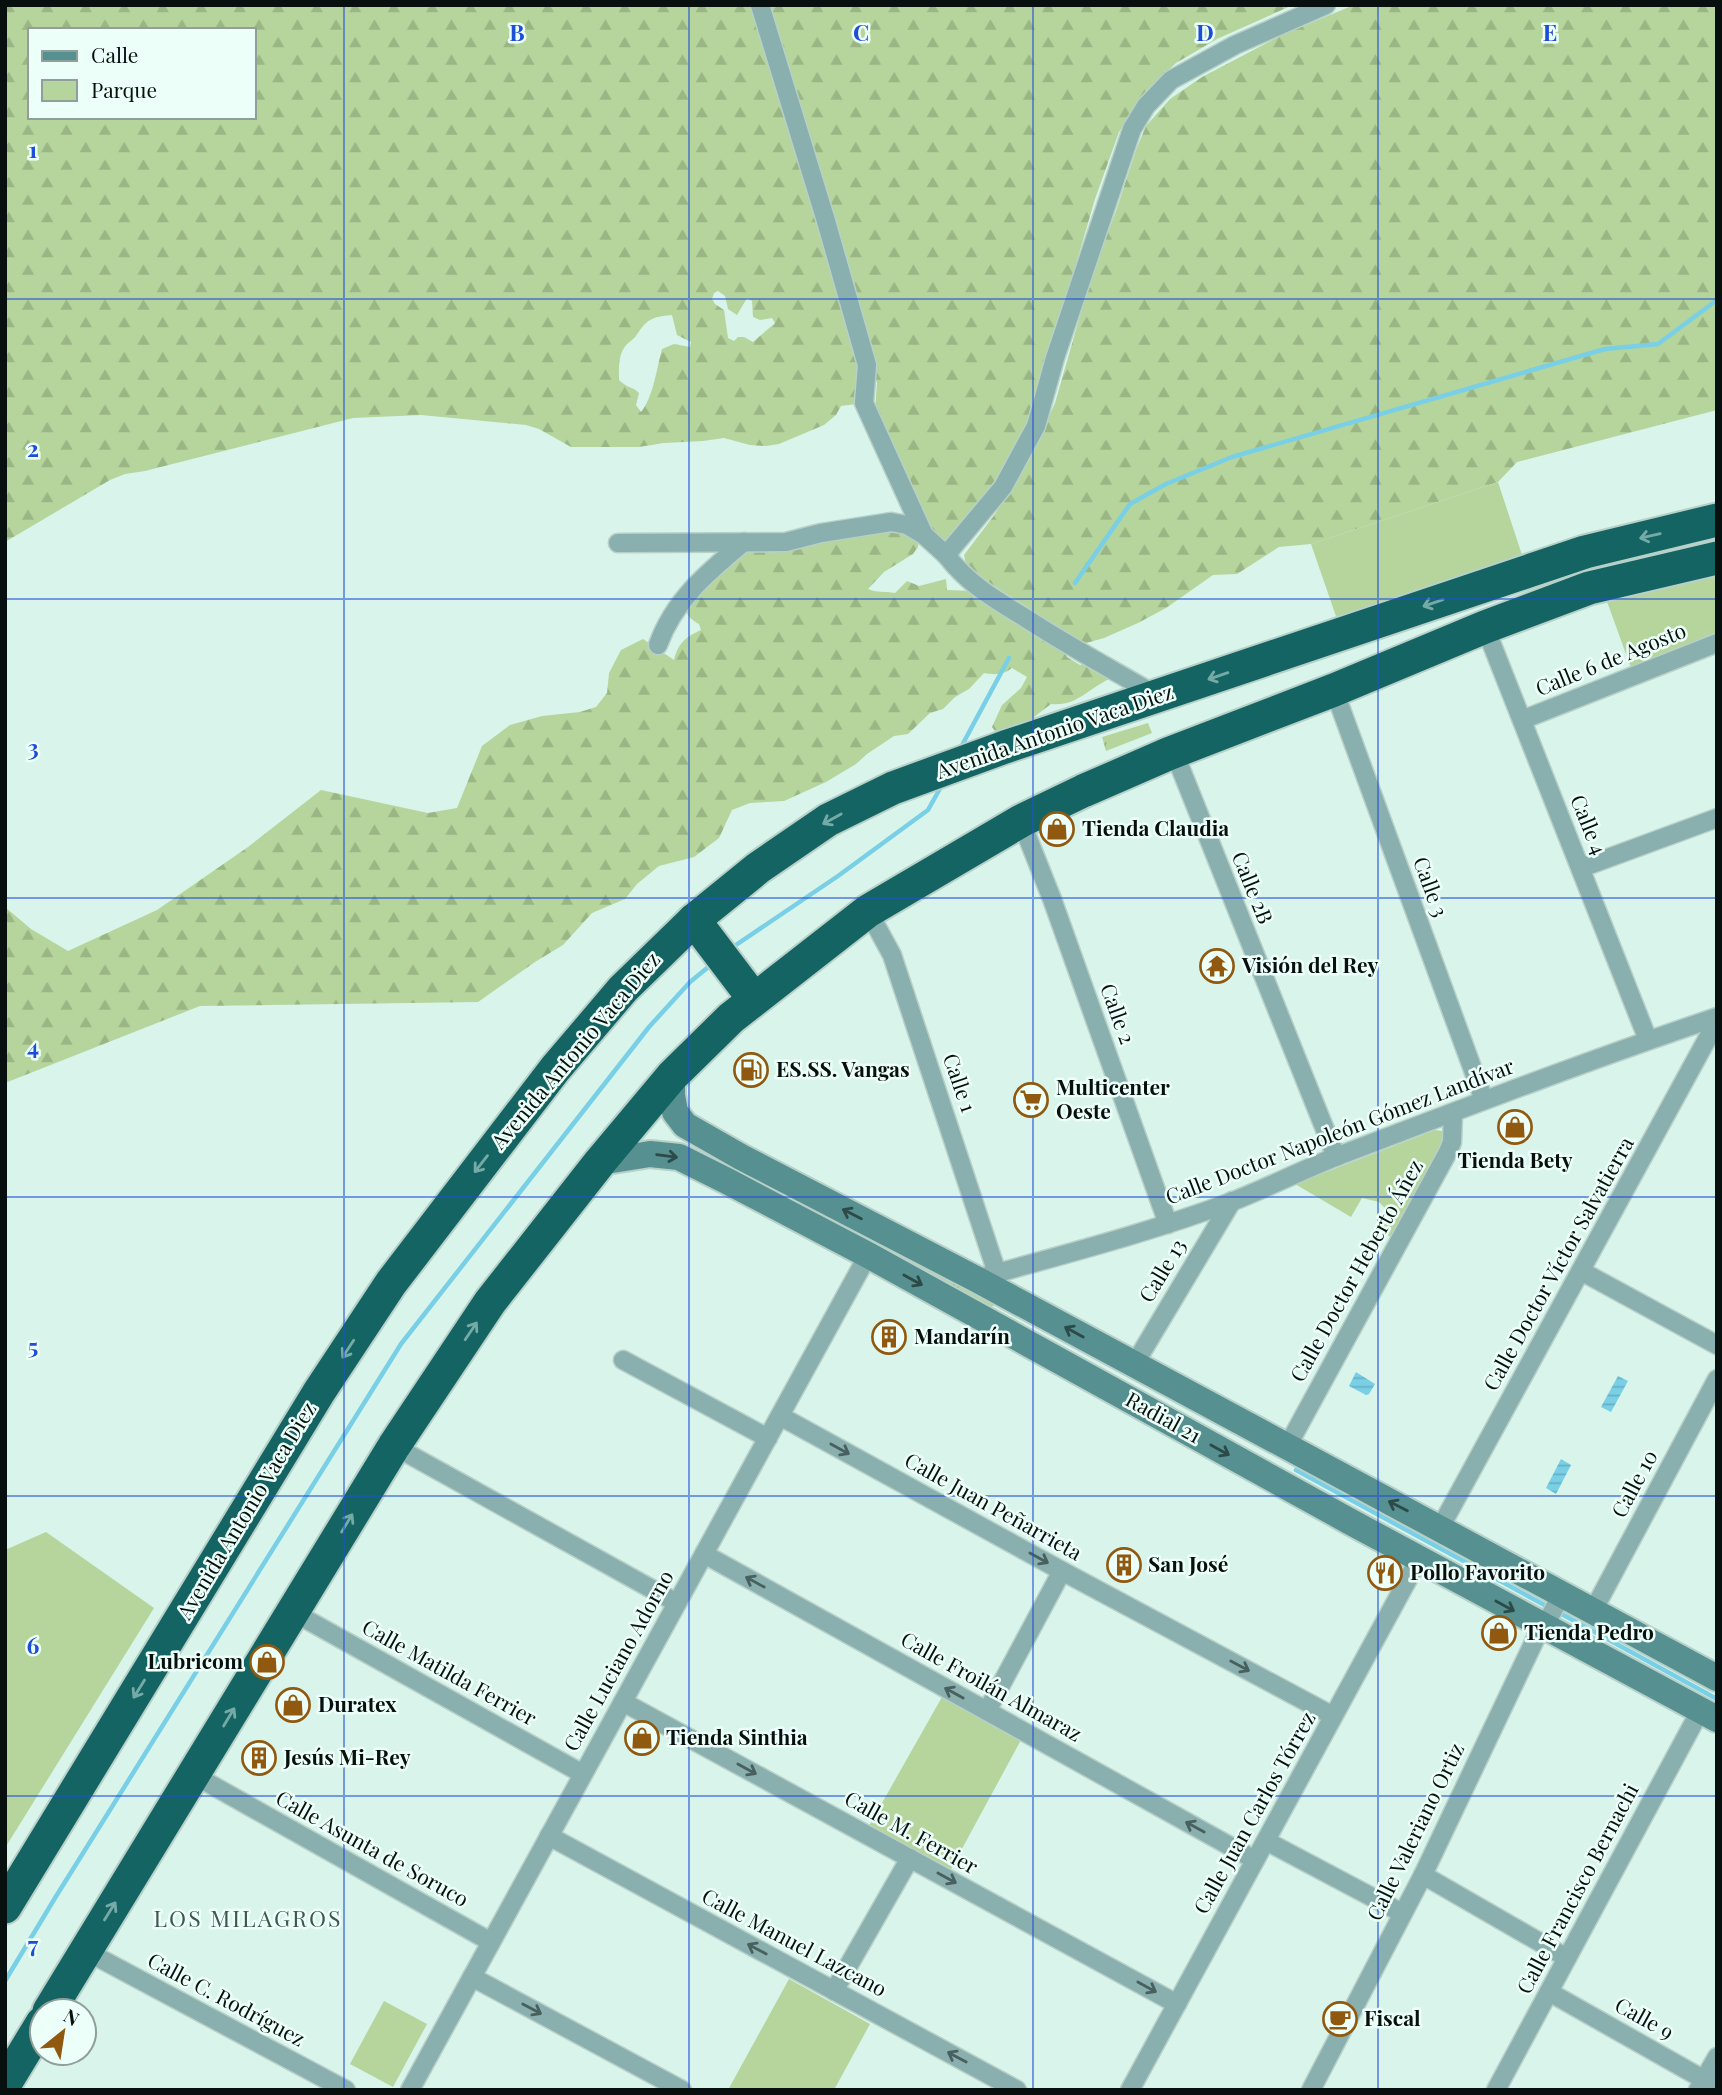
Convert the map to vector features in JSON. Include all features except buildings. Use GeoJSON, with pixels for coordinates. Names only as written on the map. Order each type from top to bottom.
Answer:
{"type":"FeatureCollection","features":[{"type":"Feature","properties":{"kind":"highway","name":"Avenida Antonio Vaca Diez"},"geometry":{"type":"LineString","coordinates":[[5,1907],[319,1392],[391,1283],[555,1069],[623,989],[698,926],[758,867],[828,820],[893,788],[1005,747],[1585,552],[1717,520]]}},
{"type":"Feature","properties":{"kind":"highway"},"geometry":{"type":"LineString","coordinates":[[58,1997],[394,1446],[490,1303],[600,1162],[672,1076],[731,1018],[746,989],[868,911],[1021,821],[1083,791],[1485,626],[1589,587],[1717,558]]}},
{"type":"Feature","properties":{"kind":"highway"},"geometry":{"type":"LineString","coordinates":[[698,926],[746,989]]}},
{"type":"Feature","properties":{"kind":"highway"},"geometry":{"type":"LineString","coordinates":[[5,2084],[28,2046]]}},
{"type":"Feature","properties":{"kind":"street"},"geometry":{"type":"LineString","coordinates":[[760,5],[867,365],[864,403],[924,535]]}},
{"type":"Feature","properties":{"kind":"street"},"geometry":{"type":"LineString","coordinates":[[946,555],[1003,487],[1036,426],[1055,358],[1132,129],[1146,106],[1171,80],[1191,68],[1235,45],[1326,5]]}},
{"type":"Feature","properties":{"kind":"street"},"geometry":{"type":"LineString","coordinates":[[618,543],[786,542],[821,533],[891,522],[907,525],[924,535],[946,555],[959,572],[983,592],[1065,643],[1159,696]]}},
{"type":"Feature","properties":{"kind":"street"},"geometry":{"type":"LineString","coordinates":[[658,645],[664,628],[684,596],[744,542]]}},
{"type":"Feature","properties":{"kind":"street","name":"Calle 4"},"geometry":{"type":"LineString","coordinates":[[1485,626],[1648,1040]]}},
{"type":"Feature","properties":{"kind":"street","name":"Calle 6 de Agosto"},"geometry":{"type":"LineString","coordinates":[[1522,720],[1717,643]]}},
{"type":"Feature","properties":{"kind":"street","name":"Calle 3"},"geometry":{"type":"LineString","coordinates":[[1334,690],[1485,1100]]}},
{"type":"Feature","properties":{"kind":"street","name":"Calle 2B"},"geometry":{"type":"LineString","coordinates":[[1174,752],[1336,1157]]}},
{"type":"Feature","properties":{"kind":"street"},"geometry":{"type":"LineString","coordinates":[[1581,868],[1717,818]]}},
{"type":"Feature","properties":{"kind":"street","name":"Calle 2"},"geometry":{"type":"LineString","coordinates":[[1021,821],[1052,899],[1168,1224]]}},
{"type":"Feature","properties":{"kind":"street","name":"Calle 1"},"geometry":{"type":"LineString","coordinates":[[868,911],[892,955],[987,1276]]}},
{"type":"Feature","properties":{"kind":"street","name":"Calle Doctor Napoleón Gómez Landívar"},"geometry":{"type":"LineString","coordinates":[[987,1276],[1168,1224],[1485,1100],[1648,1040],[1717,1019]]}},
{"type":"Feature","properties":{"kind":"street","name":"Calle Doctor Víctor Salvatierra"},"geometry":{"type":"LineString","coordinates":[[1440,1528],[1717,1019]]}},
{"type":"Feature","properties":{"kind":"street","name":"Radial 21"},"geometry":{"type":"LineString","coordinates":[[672,1076],[675,1112],[685,1125],[741,1157],[987,1276],[1134,1365],[1287,1447],[1419,1559],[1546,1622],[1709,1715]]}},
{"type":"Feature","properties":{"kind":"street","name":"Calle Doctor Heberto Áñez"},"geometry":{"type":"LineString","coordinates":[[1287,1447],[1448,1152],[1452,1142],[1453,1113]]}},
{"type":"Feature","properties":{"kind":"street","name":"Radial 21"},"geometry":{"type":"LineString","coordinates":[[600,1162],[650,1154],[679,1157],[1357,1505],[1440,1528],[1560,1597],[1593,1611],[1717,1678]]}},
{"type":"Feature","properties":{"kind":"street"},"geometry":{"type":"LineString","coordinates":[[727,1181],[741,1157]]}},
{"type":"Feature","properties":{"kind":"street","name":"Calle 13"},"geometry":{"type":"LineString","coordinates":[[1134,1365],[1232,1201]]}},
{"type":"Feature","properties":{"kind":"street","name":"Calle Luciano Adorno"},"geometry":{"type":"LineString","coordinates":[[410,2090],[868,1255]]}},
{"type":"Feature","properties":{"kind":"street"},"geometry":{"type":"LineString","coordinates":[[1581,1271],[1717,1345]]}},
{"type":"Feature","properties":{"kind":"street"},"geometry":{"type":"LineString","coordinates":[[623,1360],[768,1438]]}},
{"type":"Feature","properties":{"kind":"street","name":"Calle 10"},"geometry":{"type":"LineString","coordinates":[[1593,1611],[1717,1379]]}},
{"type":"Feature","properties":{"kind":"street","name":"Calle Juan Peñarrieta"},"geometry":{"type":"LineString","coordinates":[[780,1416],[1334,1716]]}},
{"type":"Feature","properties":{"kind":"street"},"geometry":{"type":"LineString","coordinates":[[394,1446],[677,1603]]}},
{"type":"Feature","properties":{"kind":"street","name":"Calle Froilán Almaraz"},"geometry":{"type":"LineString","coordinates":[[704,1553],[1255,1860]]}},
{"type":"Feature","properties":{"kind":"street","name":"Calle Juan Carlos Tórrez"},"geometry":{"type":"LineString","coordinates":[[1130,2090],[1419,1559]]}},
{"type":"Feature","properties":{"kind":"street"},"geometry":{"type":"LineString","coordinates":[[987,1712],[1062,1571]]}},
{"type":"Feature","properties":{"kind":"street","name":"Calle Valeriano Ortiz"},"geometry":{"type":"LineString","coordinates":[[1311,2090],[1423,1875],[1560,1597]]}},
{"type":"Feature","properties":{"kind":"street","name":"Calle Matilda Ferrier"},"geometry":{"type":"LineString","coordinates":[[293,1612],[583,1774]]}},
{"type":"Feature","properties":{"kind":"street","name":"Calle M. Ferrier"},"geometry":{"type":"LineString","coordinates":[[623,1702],[1177,2004]]}},
{"type":"Feature","properties":{"kind":"street","name":"Calle Francisco Bernachi"},"geometry":{"type":"LineString","coordinates":[[1496,2090],[1567,1958],[1709,1715]]}},
{"type":"Feature","properties":{"kind":"street","name":"Calle Asunta de Soruco"},"geometry":{"type":"LineString","coordinates":[[194,1775],[491,1942]]}},
{"type":"Feature","properties":{"kind":"street","name":"Calle Manuel Lazcano"},"geometry":{"type":"LineString","coordinates":[[549,1836],[1017,2090]]}},
{"type":"Feature","properties":{"kind":"street"},"geometry":{"type":"LineString","coordinates":[[1266,1841],[1402,1913]]}},
{"type":"Feature","properties":{"kind":"street"},"geometry":{"type":"LineString","coordinates":[[834,1991],[910,1858]]}},
{"type":"Feature","properties":{"kind":"street"},"geometry":{"type":"LineString","coordinates":[[1423,1875],[1567,1958]]}},
{"type":"Feature","properties":{"kind":"street","name":"Calle C. Rodríguez"},"geometry":{"type":"LineString","coordinates":[[86,1951],[346,2090]]}},
{"type":"Feature","properties":{"kind":"street"},"geometry":{"type":"LineString","coordinates":[[472,1977],[682,2090]]}},
{"type":"Feature","properties":{"kind":"street","name":"Calle 9"},"geometry":{"type":"LineString","coordinates":[[1549,1992],[1706,2085]]}},
{"type":"Feature","properties":{"kind":"street"},"geometry":{"type":"LineString","coordinates":[[1706,2085],[1717,2057]]}},
{"type":"Feature","properties":{"kind":"green space"},"geometry":{"type":"Polygon","coordinates":[[[5,5],[757,5],[864,365],[857,404],[841,406],[836,415],[824,425],[779,444],[766,446],[724,438],[639,447],[571,447],[539,429],[526,425],[421,415],[353,418],[125,474],[110,480],[5,542],[5,5]],[[718,291],[712,299],[724,310],[728,338],[734,341],[738,337],[744,337],[753,342],[775,323],[772,318],[760,320],[753,317],[752,301],[747,298],[737,315],[728,309],[725,296],[718,291]],[[672,315],[647,322],[625,346],[621,355],[619,380],[639,393],[636,405],[641,412],[652,391],[662,349],[674,344],[690,347],[691,342],[677,335],[672,315]]]}},
{"type":"Feature","properties":{"kind":"green space"},"geometry":{"type":"Polygon","coordinates":[[[767,5],[1293,5],[1217,39],[1176,63],[1146,91],[1119,132],[1095,199],[1035,410],[993,489],[957,535],[945,541],[937,541],[929,531],[875,410],[877,383],[767,5]]]}},
{"type":"Feature","properties":{"kind":"green space"},"geometry":{"type":"Polygon","coordinates":[[[1354,5],[1717,5],[1717,410],[1517,462],[1498,482],[1311,544],[1279,547],[1237,574],[1213,575],[1166,608],[1138,623],[1083,644],[967,568],[964,555],[995,514],[1031,456],[1055,403],[1092,274],[1146,126],[1170,99],[1202,77],[1284,34],[1354,5]]]}},
{"type":"Feature","properties":{"kind":"green space"},"geometry":{"type":"Polygon","coordinates":[[[1498,482],[1524,561],[1338,622],[1311,544],[1498,482]]]}},
{"type":"Feature","properties":{"kind":"green space"},"geometry":{"type":"Polygon","coordinates":[[[871,530],[902,531],[919,541],[913,554],[884,572],[868,589],[895,593],[907,581],[919,586],[946,579],[947,590],[974,591],[1061,647],[1067,657],[1080,665],[1086,663],[1114,677],[1069,702],[1051,704],[1026,727],[999,737],[992,727],[1002,705],[1021,688],[1027,677],[1012,668],[999,674],[984,673],[969,689],[955,697],[943,709],[930,713],[908,734],[894,736],[826,782],[784,801],[750,803],[732,810],[719,838],[694,857],[659,866],[637,884],[625,899],[592,913],[563,945],[478,1002],[200,1006],[5,1083],[5,907],[31,929],[68,951],[157,910],[248,847],[321,790],[428,813],[457,808],[482,746],[510,725],[542,716],[580,712],[596,707],[607,693],[609,673],[621,650],[643,639],[674,660],[683,642],[701,630],[699,624],[687,614],[685,605],[713,578],[723,573],[732,559],[744,550],[834,540],[871,530]]]}},
{"type":"Feature","properties":{"kind":"green space"},"geometry":{"type":"Polygon","coordinates":[[[1717,571],[1717,632],[1631,668],[1605,596],[1717,571]]]}},
{"type":"Feature","properties":{"kind":"green space"},"geometry":{"type":"Polygon","coordinates":[[[1148,723],[1152,733],[1106,751],[1102,737],[1148,723]]]}},
{"type":"Feature","properties":{"kind":"green space"},"geometry":{"type":"Polygon","coordinates":[[[1435,1130],[1447,1135],[1395,1239],[1379,1231],[1388,1211],[1379,1202],[1362,1198],[1351,1217],[1295,1184],[1435,1130]]]}},
{"type":"Feature","properties":{"kind":"green space"},"geometry":{"type":"Polygon","coordinates":[[[751,1173],[996,1304],[988,1309],[746,1179],[751,1173]]]}},
{"type":"Feature","properties":{"kind":"green space"},"geometry":{"type":"Polygon","coordinates":[[[46,1532],[154,1608],[5,1848],[5,1550],[46,1532]]]}},
{"type":"Feature","properties":{"kind":"green space"},"geometry":{"type":"Polygon","coordinates":[[[942,1697],[1021,1740],[951,1869],[869,1826],[942,1697]]]}},
{"type":"Feature","properties":{"kind":"green space"},"geometry":{"type":"Polygon","coordinates":[[[789,1979],[870,2024],[834,2090],[728,2090],[789,1979]]]}},
{"type":"Feature","properties":{"kind":"green space"},"geometry":{"type":"Polygon","coordinates":[[[384,2001],[427,2024],[393,2087],[350,2064],[384,2001]]]}},
{"type":"Feature","properties":{"kind":"water"},"geometry":{"type":"Polygon","coordinates":[[[1356,1372],[1375,1384],[1369,1394],[1349,1386],[1356,1372]]]}},
{"type":"Feature","properties":{"kind":"water"},"geometry":{"type":"Polygon","coordinates":[[[1618,1376],[1628,1381],[1611,1412],[1601,1407],[1618,1376]]]}},
{"type":"Feature","properties":{"kind":"water"},"geometry":{"type":"Polygon","coordinates":[[[1561,1459],[1571,1465],[1556,1494],[1546,1488],[1561,1459]]]}},
{"type":"Feature","properties":{"kind":"waterway"},"geometry":{"type":"LineString","coordinates":[[1075,583],[1130,504],[1166,484],[1232,457],[1605,349],[1658,344],[1717,300]]}},
{"type":"Feature","properties":{"kind":"waterway"},"geometry":{"type":"LineString","coordinates":[[960,749],[1009,658]]}},
{"type":"Feature","properties":{"kind":"waterway"},"geometry":{"type":"LineString","coordinates":[[730,949],[838,876],[928,810],[942,785]]}},
{"type":"Feature","properties":{"kind":"waterway"},"geometry":{"type":"LineString","coordinates":[[5,1981],[401,1344],[649,1027],[690,982],[712,964]]}},
{"type":"Feature","properties":{"kind":"waterway"},"geometry":{"type":"LineString","coordinates":[[1296,1470],[1550,1608]]}},
{"type":"Feature","properties":{"kind":"waterway"},"geometry":{"type":"LineString","coordinates":[[1558,1612],[1717,1699]]}},
{"type":"Feature","properties":{"kind":"place","name":"Tienda Claudia"},"geometry":{"type":"Point","coordinates":[1057,829]}},
{"type":"Feature","properties":{"kind":"place","name":"Visión del Rey"},"geometry":{"type":"Point","coordinates":[1217,966]}},
{"type":"Feature","properties":{"kind":"place","name":"ES.SS. Vangas"},"geometry":{"type":"Point","coordinates":[751,1070]}},
{"type":"Feature","properties":{"kind":"place","name":"Multicenter Oeste"},"geometry":{"type":"Point","coordinates":[1031,1100]}},
{"type":"Feature","properties":{"kind":"place","name":"Tienda Bety"},"geometry":{"type":"Point","coordinates":[1515,1127]}},
{"type":"Feature","properties":{"kind":"place","name":"Mandarín"},"geometry":{"type":"Point","coordinates":[889,1337]}},
{"type":"Feature","properties":{"kind":"place","name":"San José"},"geometry":{"type":"Point","coordinates":[1124,1565]}},
{"type":"Feature","properties":{"kind":"place","name":"Pollo Favorito"},"geometry":{"type":"Point","coordinates":[1385,1573]}},
{"type":"Feature","properties":{"kind":"place","name":"Tienda Pedro"},"geometry":{"type":"Point","coordinates":[1499,1633]}},
{"type":"Feature","properties":{"kind":"place","name":"Lubricom"},"geometry":{"type":"Point","coordinates":[267,1662]}},
{"type":"Feature","properties":{"kind":"place","name":"Duratex"},"geometry":{"type":"Point","coordinates":[293,1705]}},
{"type":"Feature","properties":{"kind":"place","name":"Tienda Sinthia"},"geometry":{"type":"Point","coordinates":[642,1738]}},
{"type":"Feature","properties":{"kind":"place","name":"Jesús Mi-Rey"},"geometry":{"type":"Point","coordinates":[259,1758]}},
{"type":"Feature","properties":{"kind":"place","name":"Fiscal"},"geometry":{"type":"Point","coordinates":[1340,2019]}},
{"type":"Feature","properties":{"kind":"district","name":"LOS MILAGROS"},"geometry":{"type":"Point","coordinates":[248,1919]}}]}
